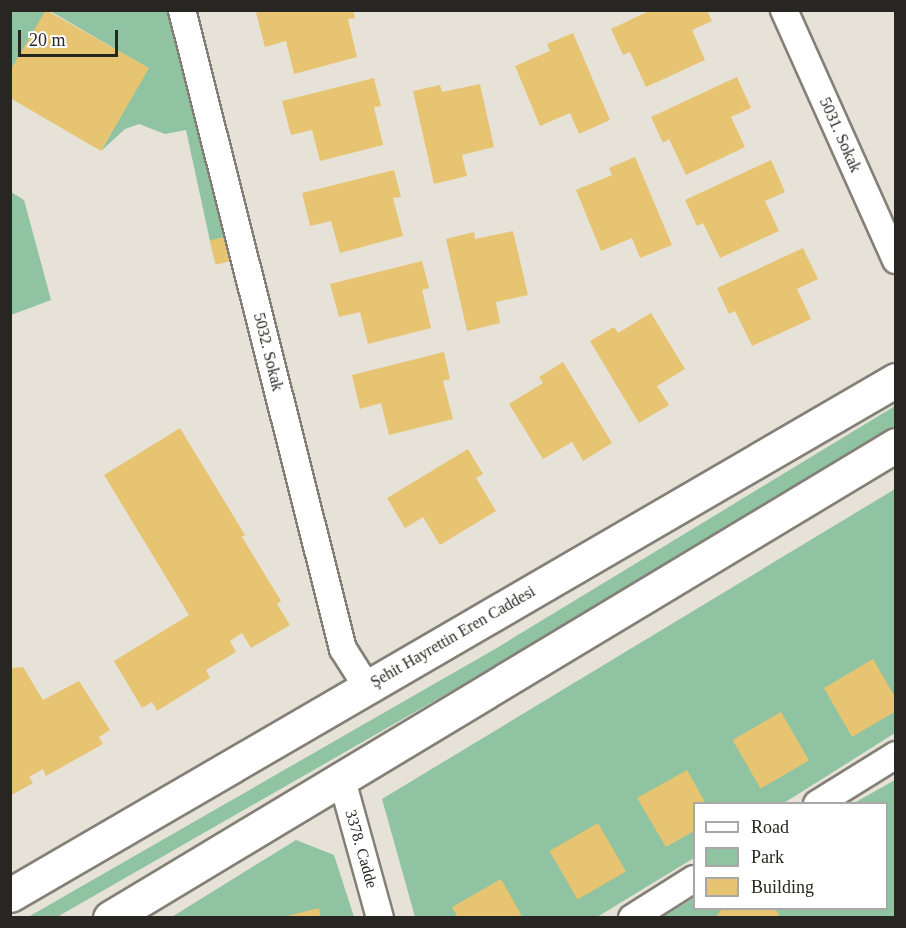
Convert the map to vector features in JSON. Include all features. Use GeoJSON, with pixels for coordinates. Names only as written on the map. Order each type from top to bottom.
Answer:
{"type":"FeatureCollection","features":[{"type":"Feature","properties":{"kind":"main road","name":"Şehit Hayrettin Eren Caddesi"},"geometry":{"type":"LineString","coordinates":[[10,895],[896,380]]}},
{"type":"Feature","properties":{"kind":"main road"},"geometry":{"type":"LineString","coordinates":[[110,918],[896,445]]}},
{"type":"Feature","properties":{"kind":"street","name":"5032. Sokak"},"geometry":{"type":"LineString","coordinates":[[182,10],[343,649],[367,687]]}},
{"type":"Feature","properties":{"kind":"street","name":"5031. Sokak"},"geometry":{"type":"LineString","coordinates":[[784,10],[896,260]]}},
{"type":"Feature","properties":{"kind":"street"},"geometry":{"type":"LineString","coordinates":[[820,802],[896,755]]}},
{"type":"Feature","properties":{"kind":"street","name":"3378. Cadde"},"geometry":{"type":"LineString","coordinates":[[342,780],[380,918]]}},
{"type":"Feature","properties":{"kind":"street"},"geometry":{"type":"LineString","coordinates":[[632,918],[693,880]]}},
{"type":"Feature","properties":{"kind":"green space"},"geometry":{"type":"Polygon","coordinates":[[[11,11],[46,11],[11,71],[11,11]]]}},
{"type":"Feature","properties":{"kind":"green space"},"geometry":{"type":"Polygon","coordinates":[[[50,11],[170,11],[228,236],[210,241],[186,130],[165,134],[139,124],[125,129],[101,151],[148,68],[50,11]]]}},
{"type":"Feature","properties":{"kind":"green space"},"geometry":{"type":"Polygon","coordinates":[[[11,192],[24,200],[51,300],[11,315],[11,192]]]}},
{"type":"Feature","properties":{"kind":"green space"},"geometry":{"type":"Polygon","coordinates":[[[895,406],[895,426],[504,661],[57,917],[28,917],[495,649],[895,406]]]}},
{"type":"Feature","properties":{"kind":"green space"},"geometry":{"type":"Polygon","coordinates":[[[895,489],[895,733],[786,802],[693,802],[693,859],[597,917],[415,917],[382,799],[895,489]]]}},
{"type":"Feature","properties":{"kind":"green space"},"geometry":{"type":"Polygon","coordinates":[[[895,780],[895,917],[661,918],[693,899],[693,910],[888,910],[888,802],[856,802],[895,780]]]}},
{"type":"Feature","properties":{"kind":"green space"},"geometry":{"type":"Polygon","coordinates":[[[296,840],[334,855],[354,917],[170,918],[296,840]]]}},
{"type":"Feature","properties":{"kind":"building"},"geometry":{"type":"Polygon","coordinates":[[[46,10],[149,68],[101,151],[10,98],[10,71],[46,10]]]}},
{"type":"Feature","properties":{"kind":"building"},"geometry":{"type":"Polygon","coordinates":[[[267,10],[353,10],[355,18],[348,19],[357,57],[294,74],[286,41],[265,47],[256,13],[267,10]]]}},
{"type":"Feature","properties":{"kind":"building"},"geometry":{"type":"Polygon","coordinates":[[[651,10],[707,10],[712,21],[692,30],[705,60],[646,87],[630,52],[623,55],[611,29],[651,10]]]}},
{"type":"Feature","properties":{"kind":"building"},"geometry":{"type":"Polygon","coordinates":[[[573,33],[610,120],[579,134],[570,113],[540,126],[515,66],[550,51],[547,44],[573,33]]]}},
{"type":"Feature","properties":{"kind":"building"},"geometry":{"type":"Polygon","coordinates":[[[737,77],[751,108],[731,117],[745,147],[686,175],[669,139],[663,143],[651,117],[737,77]]]}},
{"type":"Feature","properties":{"kind":"building"},"geometry":{"type":"Polygon","coordinates":[[[374,78],[381,106],[374,107],[383,145],[320,161],[312,130],[291,135],[282,101],[374,78]]]}},
{"type":"Feature","properties":{"kind":"building"},"geometry":{"type":"Polygon","coordinates":[[[480,84],[494,147],[462,155],[467,176],[434,184],[413,91],[440,85],[442,92],[480,84]]]}},
{"type":"Feature","properties":{"kind":"building"},"geometry":{"type":"Polygon","coordinates":[[[635,157],[672,245],[640,258],[632,238],[601,251],[576,190],[612,175],[609,168],[635,157]]]}},
{"type":"Feature","properties":{"kind":"building"},"geometry":{"type":"Polygon","coordinates":[[[771,160],[785,192],[765,201],[779,231],[720,258],[703,223],[697,226],[685,200],[771,160]]]}},
{"type":"Feature","properties":{"kind":"building"},"geometry":{"type":"Polygon","coordinates":[[[394,170],[401,197],[393,198],[403,236],[340,253],[331,221],[310,226],[302,193],[394,170]]]}},
{"type":"Feature","properties":{"kind":"building"},"geometry":{"type":"Polygon","coordinates":[[[513,231],[528,295],[496,302],[500,323],[467,331],[446,239],[474,232],[475,239],[513,231]]]}},
{"type":"Feature","properties":{"kind":"building"},"geometry":{"type":"Polygon","coordinates":[[[228,236],[234,260],[216,265],[210,241],[228,236]]]}},
{"type":"Feature","properties":{"kind":"building"},"geometry":{"type":"Polygon","coordinates":[[[803,248],[818,279],[797,289],[811,319],[752,346],[735,311],[729,314],[717,288],[803,248]]]}},
{"type":"Feature","properties":{"kind":"building"},"geometry":{"type":"Polygon","coordinates":[[[422,261],[429,288],[422,290],[431,328],[368,344],[360,312],[339,317],[330,284],[422,261]]]}},
{"type":"Feature","properties":{"kind":"building"},"geometry":{"type":"Polygon","coordinates":[[[651,313],[685,369],[657,386],[669,405],[639,423],[590,341],[614,327],[618,333],[651,313]]]}},
{"type":"Feature","properties":{"kind":"building"},"geometry":{"type":"Polygon","coordinates":[[[444,352],[450,379],[443,381],[453,419],[389,435],[381,403],[360,409],[352,375],[444,352]]]}},
{"type":"Feature","properties":{"kind":"building"},"geometry":{"type":"Polygon","coordinates":[[[563,362],[612,443],[583,461],[572,442],[543,459],[509,404],[543,383],[539,377],[563,362]]]}},
{"type":"Feature","properties":{"kind":"building"},"geometry":{"type":"Polygon","coordinates":[[[180,428],[245,535],[242,537],[281,601],[277,604],[290,625],[251,648],[242,633],[230,641],[236,652],[206,670],[210,678],[157,711],[152,702],[142,708],[114,661],[189,615],[104,475],[180,428]]]}},
{"type":"Feature","properties":{"kind":"building"},"geometry":{"type":"Polygon","coordinates":[[[468,449],[483,474],[476,478],[496,511],[440,545],[423,517],[405,528],[387,498],[468,449]]]}},
{"type":"Feature","properties":{"kind":"building"},"geometry":{"type":"Polygon","coordinates":[[[873,659],[896,699],[896,711],[852,737],[824,688],[873,659]]]}},
{"type":"Feature","properties":{"kind":"building"},"geometry":{"type":"Polygon","coordinates":[[[23,667],[43,700],[79,681],[110,730],[99,737],[103,744],[46,776],[43,769],[29,777],[33,783],[10,796],[10,668],[23,667]]]}},
{"type":"Feature","properties":{"kind":"building"},"geometry":{"type":"Polygon","coordinates":[[[781,712],[809,760],[761,788],[733,740],[781,712]]]}},
{"type":"Feature","properties":{"kind":"building"},"geometry":{"type":"Polygon","coordinates":[[[687,770],[705,802],[693,802],[693,832],[666,847],[637,798],[687,770]]]}},
{"type":"Feature","properties":{"kind":"building"},"geometry":{"type":"Polygon","coordinates":[[[598,823],[626,871],[578,899],[550,851],[598,823]]]}},
{"type":"Feature","properties":{"kind":"building"},"geometry":{"type":"Polygon","coordinates":[[[501,879],[523,918],[458,918],[452,907],[501,879]]]}},
{"type":"Feature","properties":{"kind":"building"},"geometry":{"type":"Polygon","coordinates":[[[319,908],[321,918],[283,918],[283,917],[319,908]]]}},
{"type":"Feature","properties":{"kind":"building"},"geometry":{"type":"Polygon","coordinates":[[[721,910],[776,910],[781,918],[715,918],[721,910]]]}}]}
